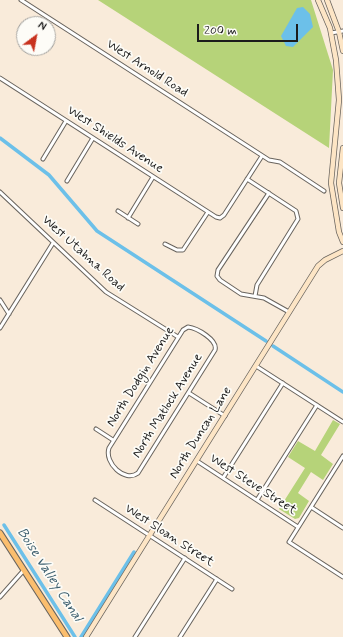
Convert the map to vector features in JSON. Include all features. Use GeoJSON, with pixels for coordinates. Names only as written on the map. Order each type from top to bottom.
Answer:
{"type":"FeatureCollection","features":[{"type":"Feature","properties":{"kind":"main road"},"geometry":{"type":"LineString","coordinates":[[0,533],[67,637]]}},
{"type":"Feature","properties":{"kind":"street","name":"West Arnold Road"},"geometry":{"type":"LineString","coordinates":[[21,0],[262,156],[269,160],[278,161],[324,191]]}},
{"type":"Feature","properties":{"kind":"street"},"geometry":{"type":"LineString","coordinates":[[318,0],[331,33],[336,60],[339,100],[331,183],[339,232],[343,242]]}},
{"type":"Feature","properties":{"kind":"street"},"geometry":{"type":"LineString","coordinates":[[327,0],[341,31],[343,51]]}},
{"type":"Feature","properties":{"kind":"street"},"geometry":{"type":"LineString","coordinates":[[331,33],[341,31]]}},
{"type":"Feature","properties":{"kind":"street","name":"West Shields Avenue"},"geometry":{"type":"LineString","coordinates":[[0,78],[208,212],[220,218],[224,216],[247,179]]}},
{"type":"Feature","properties":{"kind":"street"},"geometry":{"type":"LineString","coordinates":[[43,159],[66,121]]}},
{"type":"Feature","properties":{"kind":"street"},"geometry":{"type":"LineString","coordinates":[[67,181],[93,138]]}},
{"type":"Feature","properties":{"kind":"street"},"geometry":{"type":"LineString","coordinates":[[335,144],[343,148],[339,183],[343,208]]}},
{"type":"Feature","properties":{"kind":"street"},"geometry":{"type":"LineString","coordinates":[[255,296],[257,285],[298,219],[296,211],[247,179],[262,156]]}},
{"type":"Feature","properties":{"kind":"street"},"geometry":{"type":"LineString","coordinates":[[128,218],[154,177]]}},
{"type":"Feature","properties":{"kind":"street","name":"West Utahna Road"},"geometry":{"type":"LineString","coordinates":[[0,192],[106,292],[178,337]]}},
{"type":"Feature","properties":{"kind":"street"},"geometry":{"type":"LineString","coordinates":[[269,193],[218,270],[217,276],[220,280],[241,294],[269,300],[290,313]]}},
{"type":"Feature","properties":{"kind":"street"},"geometry":{"type":"LineString","coordinates":[[118,211],[138,224]]}},
{"type":"Feature","properties":{"kind":"street"},"geometry":{"type":"LineString","coordinates":[[166,244],[181,251],[184,249],[208,212]]}},
{"type":"Feature","properties":{"kind":"street"},"geometry":{"type":"LineString","coordinates":[[0,328],[54,243]]}},
{"type":"Feature","properties":{"kind":"street","name":"North Duncan Lane"},"geometry":{"type":"LineString","coordinates":[[86,637],[318,266],[325,260],[343,251]]}},
{"type":"Feature","properties":{"kind":"street"},"geometry":{"type":"LineString","coordinates":[[0,300],[9,314]]}},
{"type":"Feature","properties":{"kind":"street","name":"North Dodgin Avenue"},"geometry":{"type":"LineString","coordinates":[[113,440],[183,330],[188,327],[193,328],[214,341],[216,345]]}},
{"type":"Feature","properties":{"kind":"street","name":"North Matlock Avenue"},"geometry":{"type":"LineString","coordinates":[[113,440],[108,452],[110,464],[128,476],[134,476],[138,473],[189,393],[215,350],[216,345]]}},
{"type":"Feature","properties":{"kind":"street"},"geometry":{"type":"LineString","coordinates":[[256,366],[343,422]]}},
{"type":"Feature","properties":{"kind":"street"},"geometry":{"type":"LineString","coordinates":[[223,478],[282,382]]}},
{"type":"Feature","properties":{"kind":"street"},"geometry":{"type":"LineString","coordinates":[[189,393],[225,416]]}},
{"type":"Feature","properties":{"kind":"street"},"geometry":{"type":"LineString","coordinates":[[257,500],[317,405]]}},
{"type":"Feature","properties":{"kind":"street"},"geometry":{"type":"LineString","coordinates":[[96,429],[113,440]]}},
{"type":"Feature","properties":{"kind":"street"},"geometry":{"type":"LineString","coordinates":[[343,456],[289,542],[343,577]]}},
{"type":"Feature","properties":{"kind":"street","name":"West Steve Street"},"geometry":{"type":"LineString","coordinates":[[197,461],[298,527]]}},
{"type":"Feature","properties":{"kind":"street","name":"West Sloan Street"},"geometry":{"type":"LineString","coordinates":[[95,500],[232,589]]}},
{"type":"Feature","properties":{"kind":"street"},"geometry":{"type":"LineString","coordinates":[[311,507],[343,528]]}},
{"type":"Feature","properties":{"kind":"street"},"geometry":{"type":"LineString","coordinates":[[135,637],[185,558]]}},
{"type":"Feature","properties":{"kind":"street"},"geometry":{"type":"LineString","coordinates":[[0,597],[24,570]]}},
{"type":"Feature","properties":{"kind":"street"},"geometry":{"type":"LineString","coordinates":[[180,637],[217,579]]}},
{"type":"Feature","properties":{"kind":"green space"},"geometry":{"type":"Polygon","coordinates":[[[98,0],[311,0],[333,70],[329,148],[98,0]]]}},
{"type":"Feature","properties":{"kind":"green space"},"geometry":{"type":"Polygon","coordinates":[[[333,420],[340,424],[321,455],[333,464],[323,480],[311,472],[298,493],[309,501],[299,518],[295,519],[279,509],[305,468],[288,457],[298,441],[315,451],[333,420]]]}},
{"type":"Feature","properties":{"kind":"water"},"geometry":{"type":"Polygon","coordinates":[[[303,7],[310,14],[313,27],[293,47],[286,46],[281,36],[297,8],[303,7]]]}},
{"type":"Feature","properties":{"kind":"waterway"},"geometry":{"type":"LineString","coordinates":[[0,138],[49,175],[97,231],[266,341]]}},
{"type":"Feature","properties":{"kind":"waterway"},"geometry":{"type":"LineString","coordinates":[[273,346],[343,392]]}},
{"type":"Feature","properties":{"kind":"waterway","name":"Boise Valley Canal"},"geometry":{"type":"LineString","coordinates":[[4,525],[75,637]]}},
{"type":"Feature","properties":{"kind":"waterway"},"geometry":{"type":"LineString","coordinates":[[81,637],[134,552]]}}]}
